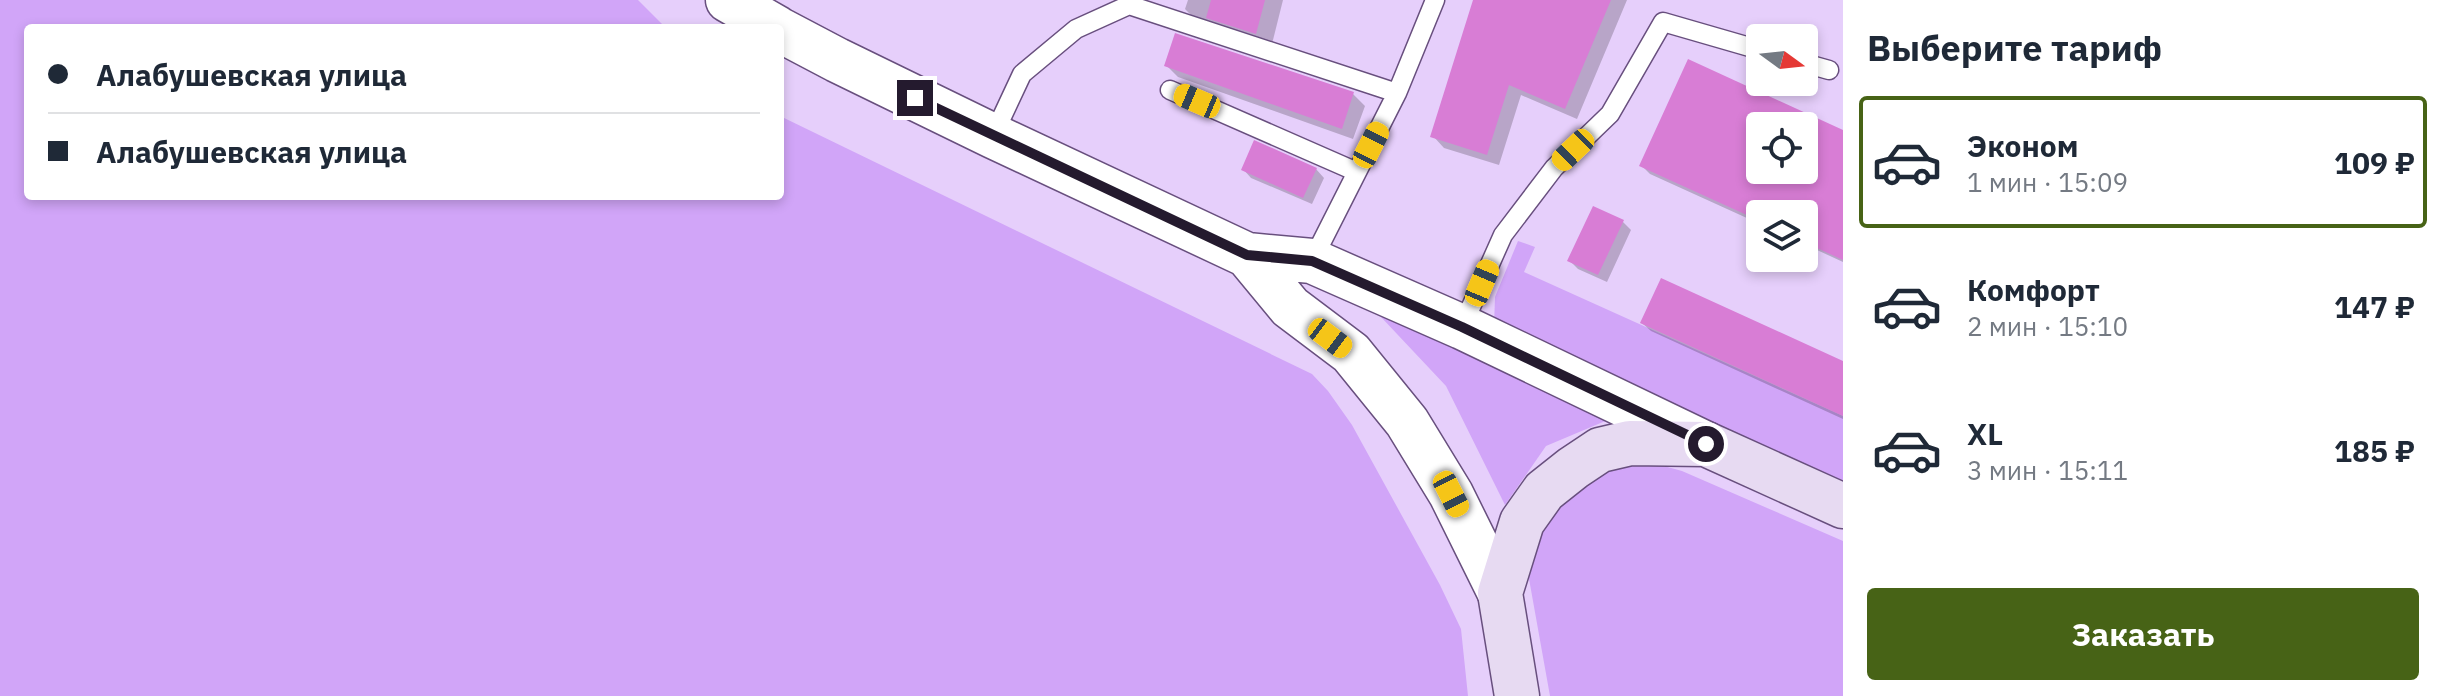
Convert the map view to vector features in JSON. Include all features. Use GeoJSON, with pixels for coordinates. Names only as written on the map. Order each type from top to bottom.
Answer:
{"type":"FeatureCollection","features":[{"type":"Feature","properties":{"kind":"main road"},"geometry":{"type":"LineString","coordinates":[[1517,696],[1500,593],[1522,522],[1544,491],[1600,450],[1630,443],[1706,444],[1843,506]]}},
{"type":"Feature","properties":{"kind":"street"},"geometry":{"type":"LineString","coordinates":[[728,0],[769,24]]}},
{"type":"Feature","properties":{"kind":"street"},"geometry":{"type":"LineString","coordinates":[[784,32],[993,136],[1247,255],[1312,261],[1462,327],[1706,444]]}},
{"type":"Feature","properties":{"kind":"street"},"geometry":{"type":"LineString","coordinates":[[1247,255],[1290,307],[1351,353],[1407,422],[1451,494],[1500,593]]}},
{"type":"Feature","properties":{"kind":"lane"},"geometry":{"type":"LineString","coordinates":[[1312,261],[1397,93],[1435,0]]}},
{"type":"Feature","properties":{"kind":"lane"},"geometry":{"type":"LineString","coordinates":[[993,136],[1022,74],[1076,29],[1129,5],[1397,93]]}},
{"type":"Feature","properties":{"kind":"lane"},"geometry":{"type":"LineString","coordinates":[[1462,327],[1503,235],[1554,168],[1610,114],[1663,22],[1746,46]]}},
{"type":"Feature","properties":{"kind":"lane"},"geometry":{"type":"LineString","coordinates":[[1818,67],[1829,70]]}},
{"type":"Feature","properties":{"kind":"lane"},"geometry":{"type":"LineString","coordinates":[[1170,90],[1357,172]]}},
{"type":"Feature","properties":{"kind":"shaded area"},"geometry":{"type":"Polygon","coordinates":[[[0,0],[638,0],[662,24],[24,24],[24,200],[784,200],[784,118],[1312,374],[1352,425],[1440,585],[1461,629],[1468,696],[0,696],[0,0]]]}},
{"type":"Feature","properties":{"kind":"shaded area"},"geometry":{"type":"Polygon","coordinates":[[[1518,241],[1535,247],[1524,272],[1843,416],[1843,484],[1494,327],[1495,297],[1518,241]]]}},
{"type":"Feature","properties":{"kind":"shaded area"},"geometry":{"type":"Polygon","coordinates":[[[1365,300],[1622,414],[1546,446],[1505,505],[1446,386],[1365,300]]]}},
{"type":"Feature","properties":{"kind":"shaded area"},"geometry":{"type":"Polygon","coordinates":[[[1653,463],[1682,471],[1843,541],[1843,696],[1550,696],[1526,562],[1546,511],[1608,466],[1653,463]]]}},
{"type":"Feature","properties":{"kind":"building"},"geometry":{"type":"Polygon","coordinates":[[[1211,0],[1265,0],[1256,34],[1206,18],[1211,0]]]}},
{"type":"Feature","properties":{"kind":"building"},"geometry":{"type":"Polygon","coordinates":[[[1473,0],[1611,0],[1565,109],[1509,85],[1487,155],[1430,137],[1473,0]]]}},
{"type":"Feature","properties":{"kind":"building"},"geometry":{"type":"Polygon","coordinates":[[[1175,33],[1354,92],[1342,129],[1164,66],[1175,33]]]}},
{"type":"Feature","properties":{"kind":"building"},"geometry":{"type":"Polygon","coordinates":[[[1688,59],[1746,86],[1746,96],[1769,96],[1804,112],[1746,112],[1746,184],[1818,184],[1818,119],[1843,130],[1843,260],[1818,248],[1818,200],[1746,200],[1746,215],[1639,166],[1688,59]]]}},
{"type":"Feature","properties":{"kind":"building"},"geometry":{"type":"Polygon","coordinates":[[[1254,140],[1317,168],[1303,198],[1241,170],[1254,140]]]}},
{"type":"Feature","properties":{"kind":"building"},"geometry":{"type":"Polygon","coordinates":[[[1593,206],[1624,220],[1598,275],[1567,261],[1593,206]]]}},
{"type":"Feature","properties":{"kind":"building"},"geometry":{"type":"Polygon","coordinates":[[[1661,278],[1843,361],[1843,416],[1640,323],[1661,278]]]}},
{"type":"Feature","properties":{"kind":"route"},"geometry":{"type":"LineString","coordinates":[[915,98],[1247,255],[1312,261],[1462,327],[1706,444]]}}]}
